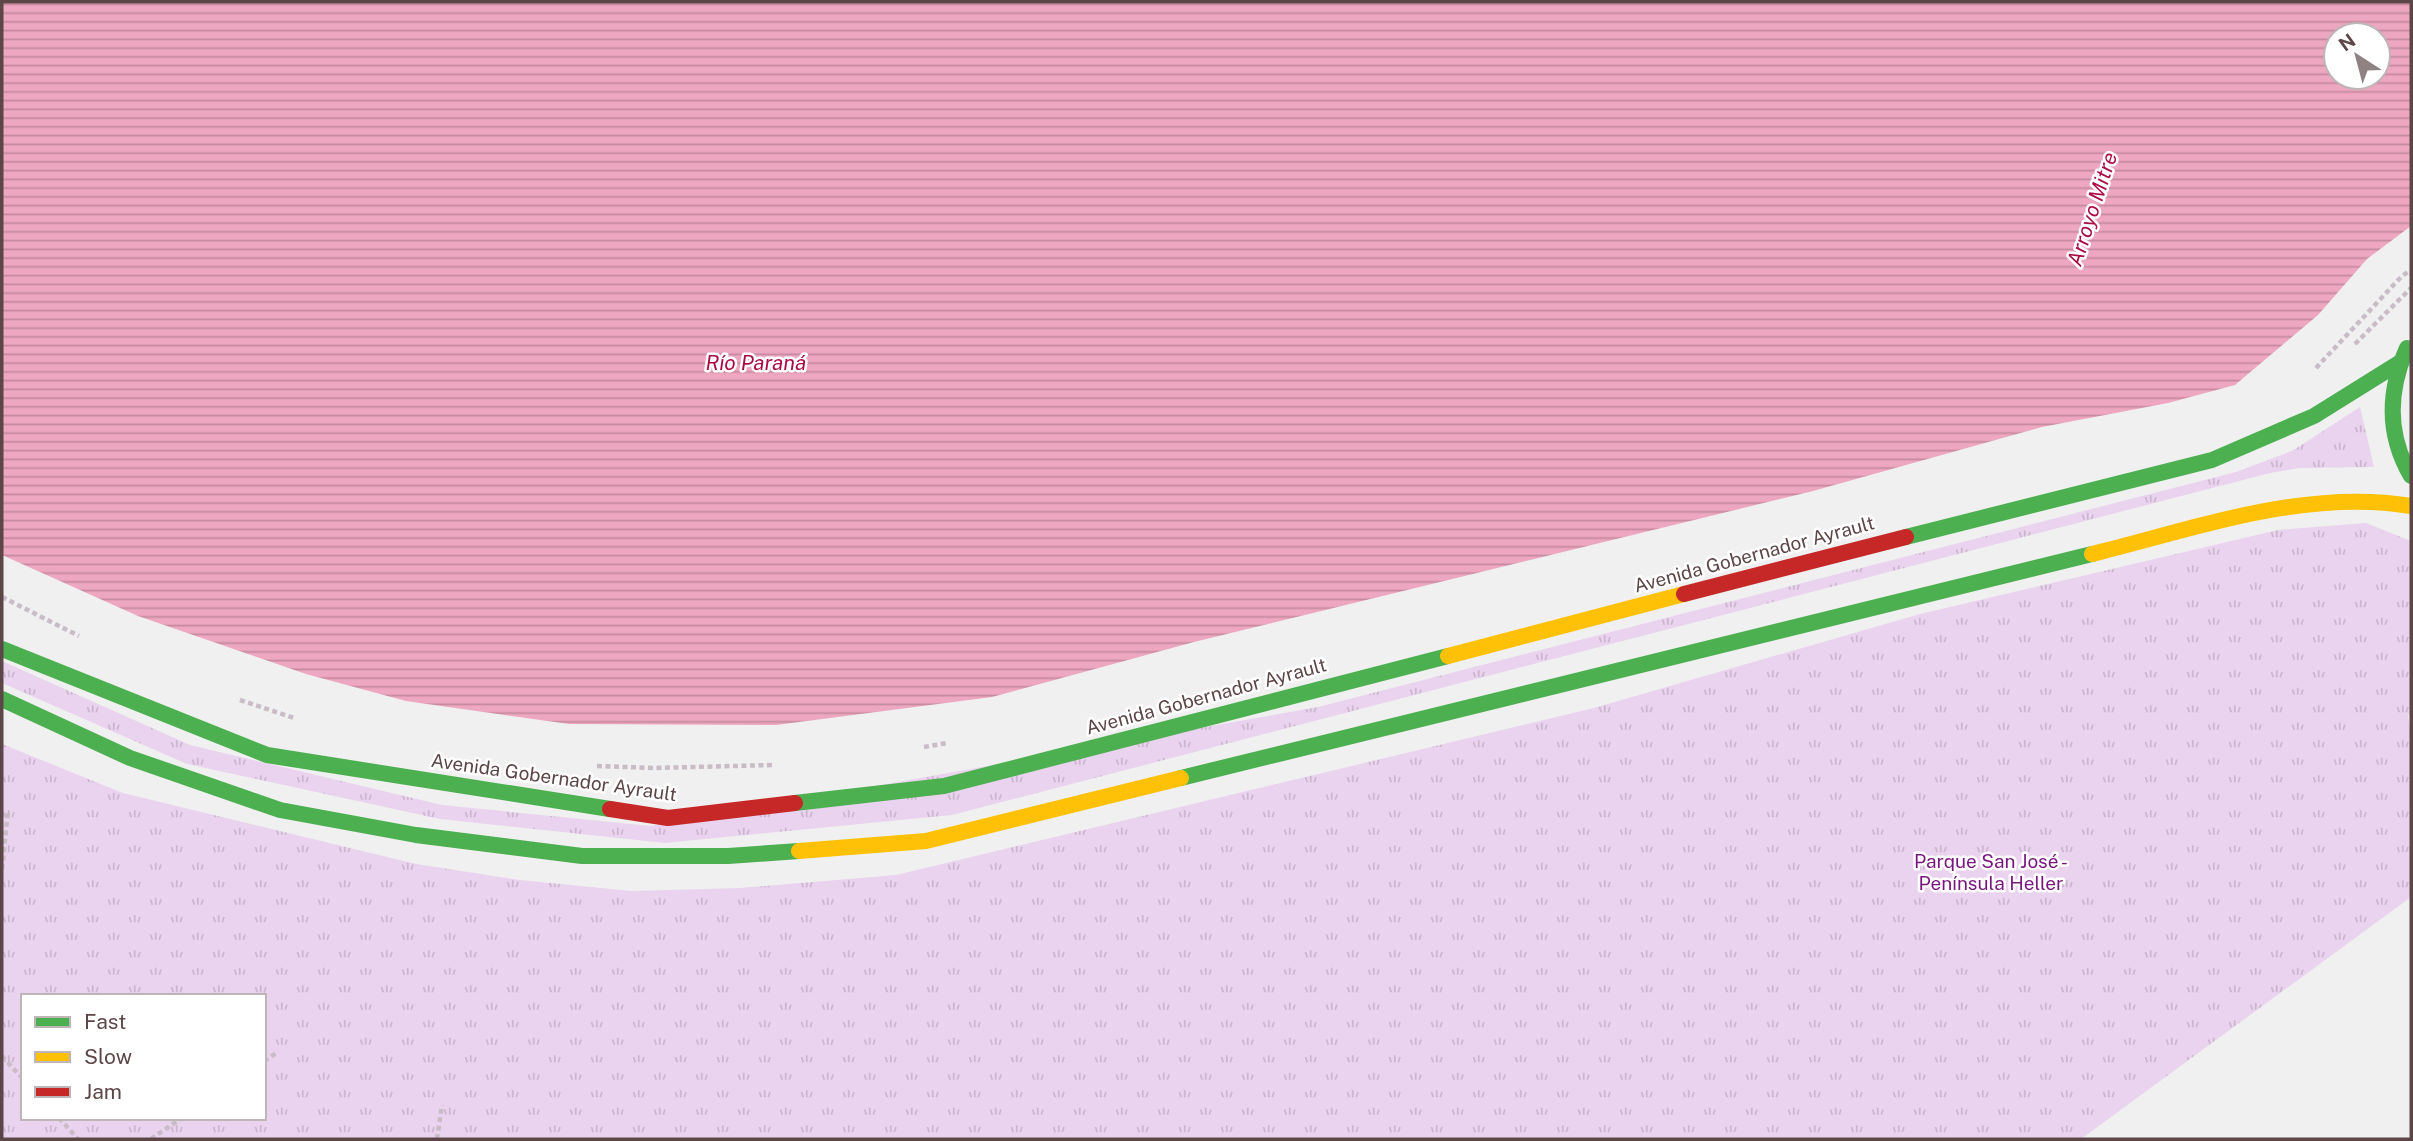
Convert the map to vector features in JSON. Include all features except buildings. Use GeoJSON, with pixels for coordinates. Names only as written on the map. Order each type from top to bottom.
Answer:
{"type":"FeatureCollection","features":[{"type":"Feature","properties":{"kind":"main road"},"geometry":{"type":"LineString","coordinates":[[2411,340],[2399,363],[2391,415],[2405,467],[2411,476]]}},
{"type":"Feature","properties":{"kind":"main road","name":"Avenida Gobernador Ayrault"},"geometry":{"type":"LineString","coordinates":[[2,649],[267,755],[668,817],[944,786],[2046,500],[2212,460],[2314,416],[2399,363]]}},
{"type":"Feature","properties":{"kind":"main road"},"geometry":{"type":"LineString","coordinates":[[2,699],[130,758],[280,810],[416,835],[582,856],[727,856],[893,844],[953,834],[2271,510],[2371,499],[2411,506]]}},
{"type":"Feature","properties":{"kind":"path"},"geometry":{"type":"LineString","coordinates":[[2305,374],[2316,368],[2402,276],[2411,270]]}},
{"type":"Feature","properties":{"kind":"path"},"geometry":{"type":"LineString","coordinates":[[2351,349],[2411,288]]}},
{"type":"Feature","properties":{"kind":"path"},"geometry":{"type":"LineString","coordinates":[[2,597],[84,638]]}},
{"type":"Feature","properties":{"kind":"path"},"geometry":{"type":"LineString","coordinates":[[236,699],[298,719]]}},
{"type":"Feature","properties":{"kind":"path"},"geometry":{"type":"LineString","coordinates":[[912,749],[953,743]]}},
{"type":"Feature","properties":{"kind":"path"},"geometry":{"type":"LineString","coordinates":[[589,765],[654,768],[776,765]]}},
{"type":"Feature","properties":{"kind":"path"},"geometry":{"type":"LineString","coordinates":[[2,869],[8,810]]}},
{"type":"Feature","properties":{"kind":"path"},"geometry":{"type":"LineString","coordinates":[[266,1060],[278,1052]]}},
{"type":"Feature","properties":{"kind":"path"},"geometry":{"type":"LineString","coordinates":[[2,1056],[21,1077]]}},
{"type":"Feature","properties":{"kind":"path"},"geometry":{"type":"LineString","coordinates":[[437,1139],[442,1105]]}},
{"type":"Feature","properties":{"kind":"path"},"geometry":{"type":"LineString","coordinates":[[61,1120],[78,1139]]}},
{"type":"Feature","properties":{"kind":"path"},"geometry":{"type":"LineString","coordinates":[[151,1139],[179,1120]]}},
{"type":"Feature","properties":{"kind":"green space"},"geometry":{"type":"Polygon","coordinates":[[[2360,407],[2374,467],[2300,468],[2270,473],[952,815],[665,843],[440,819],[187,764],[2,683],[2,661],[190,745],[442,805],[651,826],[1318,707],[2236,472],[2292,451],[2360,407]]]}},
{"type":"Feature","properties":{"kind":"green space","name":"Parque San José - Península Heller"},"geometry":{"type":"Polygon","coordinates":[[[2366,523],[2411,541],[2411,714],[2408,715],[2411,732],[2411,897],[2081,1139],[2,1139],[2,744],[123,793],[416,864],[520,880],[631,891],[740,888],[896,875],[1594,708],[1920,614],[2278,530],[2366,523]]]}},
{"type":"Feature","properties":{"kind":"water","name":"Río Paraná"},"geometry":{"type":"Polygon","coordinates":[[[2,2],[2411,2],[2411,226],[2367,259],[2318,315],[2235,385],[2168,403],[2042,427],[1813,491],[1194,642],[992,697],[776,725],[569,724],[406,701],[306,674],[138,616],[2,555],[2,2]]]}},
{"type":"Feature","properties":{"kind":"traffic: fast"},"geometry":{"type":"LineString","coordinates":[[2407,348],[2396,380],[2393,413],[2398,445],[2411,476]]}},
{"type":"Feature","properties":{"kind":"traffic: fast"},"geometry":{"type":"LineString","coordinates":[[1906,537],[2212,460],[2314,416],[2399,363]]}},
{"type":"Feature","properties":{"kind":"traffic: fast"},"geometry":{"type":"LineString","coordinates":[[1181,778],[2092,554]]}},
{"type":"Feature","properties":{"kind":"traffic: fast"},"geometry":{"type":"LineString","coordinates":[[2,649],[267,755],[610,809]]}},
{"type":"Feature","properties":{"kind":"traffic: fast"},"geometry":{"type":"LineString","coordinates":[[795,803],[944,786],[1448,656]]}},
{"type":"Feature","properties":{"kind":"traffic: fast"},"geometry":{"type":"LineString","coordinates":[[2,699],[130,758],[280,810],[416,835],[582,856],[728,856],[799,851]]}},
{"type":"Feature","properties":{"kind":"traffic: slow"},"geometry":{"type":"LineString","coordinates":[[2092,554],[2210,523],[2291,507],[2331,502],[2411,506]]}},
{"type":"Feature","properties":{"kind":"traffic: slow"},"geometry":{"type":"LineString","coordinates":[[1448,656],[1684,594]]}},
{"type":"Feature","properties":{"kind":"traffic: slow"},"geometry":{"type":"LineString","coordinates":[[799,851],[926,841],[1181,778]]}},
{"type":"Feature","properties":{"kind":"traffic: jam"},"geometry":{"type":"LineString","coordinates":[[1684,594],[1906,537]]}},
{"type":"Feature","properties":{"kind":"traffic: jam"},"geometry":{"type":"LineString","coordinates":[[610,809],[668,818],[795,803]]}},
{"type":"Feature","properties":{"kind":"water label","name":"Arroyo Mitre"},"geometry":{"type":"Point","coordinates":[2092,209]}}]}
